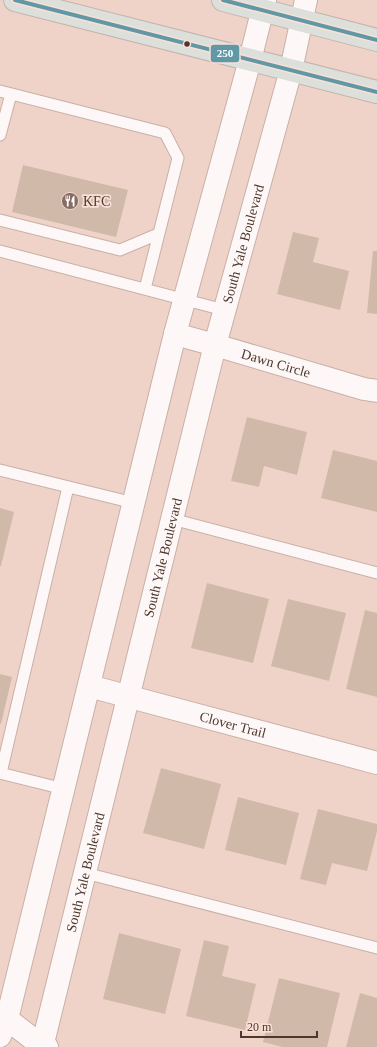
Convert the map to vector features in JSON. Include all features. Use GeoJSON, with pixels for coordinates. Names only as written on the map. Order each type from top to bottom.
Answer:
{"type":"FeatureCollection","features":[{"type":"Feature","properties":{"kind":"main road"},"geometry":{"type":"LineString","coordinates":[[16,0],[377,92]]}},
{"type":"Feature","properties":{"kind":"main road"},"geometry":{"type":"LineString","coordinates":[[222,0],[304,10],[377,40]]}},
{"type":"Feature","properties":{"kind":"street"},"geometry":{"type":"LineString","coordinates":[[44,1047],[2,1024],[64,789],[175,334],[264,5]]}},
{"type":"Feature","properties":{"kind":"street","name":"South Yale Boulevard"},"geometry":{"type":"LineString","coordinates":[[44,1047],[85,873],[215,345],[291,70],[304,10]]}},
{"type":"Feature","properties":{"kind":"street","name":"Dawn Circle"},"geometry":{"type":"LineString","coordinates":[[175,334],[364,389],[377,391]]}},
{"type":"Feature","properties":{"kind":"street","name":"Clover Trail"},"geometry":{"type":"LineString","coordinates":[[89,686],[377,763]]}},
{"type":"Feature","properties":{"kind":"lane"},"geometry":{"type":"LineString","coordinates":[[0,135],[5,93],[165,133],[178,158],[145,290]]}},
{"type":"Feature","properties":{"kind":"lane"},"geometry":{"type":"LineString","coordinates":[[0,220],[120,250],[158,234]]}},
{"type":"Feature","properties":{"kind":"lane"},"geometry":{"type":"LineString","coordinates":[[0,251],[224,310]]}},
{"type":"Feature","properties":{"kind":"lane"},"geometry":{"type":"LineString","coordinates":[[0,470],[134,503]]}},
{"type":"Feature","properties":{"kind":"lane"},"geometry":{"type":"LineString","coordinates":[[64,789],[1,773],[68,487]]}},
{"type":"Feature","properties":{"kind":"lane"},"geometry":{"type":"LineString","coordinates":[[172,519],[377,573]]}},
{"type":"Feature","properties":{"kind":"lane"},"geometry":{"type":"LineString","coordinates":[[85,873],[377,948]]}},
{"type":"Feature","properties":{"kind":"building","name":"KFC"},"geometry":{"type":"Polygon","coordinates":[[[23,165],[128,190],[116,237],[12,212],[23,165]]]}},
{"type":"Feature","properties":{"kind":"building"},"geometry":{"type":"Polygon","coordinates":[[[293,232],[319,238],[313,262],[349,271],[340,310],[277,294],[293,232]]]}},
{"type":"Feature","properties":{"kind":"building"},"geometry":{"type":"Polygon","coordinates":[[[373,251],[377,251],[377,314],[367,313],[373,251]]]}},
{"type":"Feature","properties":{"kind":"building"},"geometry":{"type":"Polygon","coordinates":[[[247,417],[307,432],[297,475],[264,466],[259,487],[231,481],[247,417]]]}},
{"type":"Feature","properties":{"kind":"building"},"geometry":{"type":"Polygon","coordinates":[[[333,450],[377,461],[377,512],[321,498],[333,450]]]}},
{"type":"Feature","properties":{"kind":"building"},"geometry":{"type":"Polygon","coordinates":[[[0,508],[14,512],[1,566],[0,566],[0,508]]]}},
{"type":"Feature","properties":{"kind":"building"},"geometry":{"type":"Polygon","coordinates":[[[207,583],[269,599],[253,663],[191,648],[207,583]]]}},
{"type":"Feature","properties":{"kind":"building"},"geometry":{"type":"Polygon","coordinates":[[[288,599],[346,613],[329,681],[271,666],[288,599]]]}},
{"type":"Feature","properties":{"kind":"building"},"geometry":{"type":"Polygon","coordinates":[[[365,610],[377,613],[377,697],[346,689],[365,610]]]}},
{"type":"Feature","properties":{"kind":"building"},"geometry":{"type":"Polygon","coordinates":[[[0,674],[12,677],[1,724],[0,724],[0,674]]]}},
{"type":"Feature","properties":{"kind":"building"},"geometry":{"type":"Polygon","coordinates":[[[161,768],[221,784],[204,849],[143,833],[161,768]]]}},
{"type":"Feature","properties":{"kind":"building"},"geometry":{"type":"Polygon","coordinates":[[[238,797],[299,813],[286,865],[225,850],[238,797]]]}},
{"type":"Feature","properties":{"kind":"building"},"geometry":{"type":"Polygon","coordinates":[[[318,809],[377,824],[377,831],[367,871],[332,863],[326,885],[300,879],[318,809]]]}},
{"type":"Feature","properties":{"kind":"building"},"geometry":{"type":"Polygon","coordinates":[[[119,933],[181,949],[165,1014],[103,999],[119,933]]]}},
{"type":"Feature","properties":{"kind":"building"},"geometry":{"type":"Polygon","coordinates":[[[204,940],[229,946],[222,976],[256,984],[245,1030],[186,1016],[204,940]]]}},
{"type":"Feature","properties":{"kind":"building"},"geometry":{"type":"Polygon","coordinates":[[[279,978],[340,993],[327,1047],[282,1047],[263,1042],[279,978]]]}},
{"type":"Feature","properties":{"kind":"building"},"geometry":{"type":"Polygon","coordinates":[[[360,993],[377,998],[377,1047],[346,1047],[360,993]]]}},
{"type":"Feature","properties":{"kind":"transit line","name":"250"},"geometry":{"type":"LineString","coordinates":[[15,0],[377,92]]}},
{"type":"Feature","properties":{"kind":"transit line","name":"250"},"geometry":{"type":"LineString","coordinates":[[223,0],[377,40]]}},
{"type":"Feature","properties":{"kind":"place","name":"KFC"},"geometry":{"type":"Point","coordinates":[70,201]}}]}
